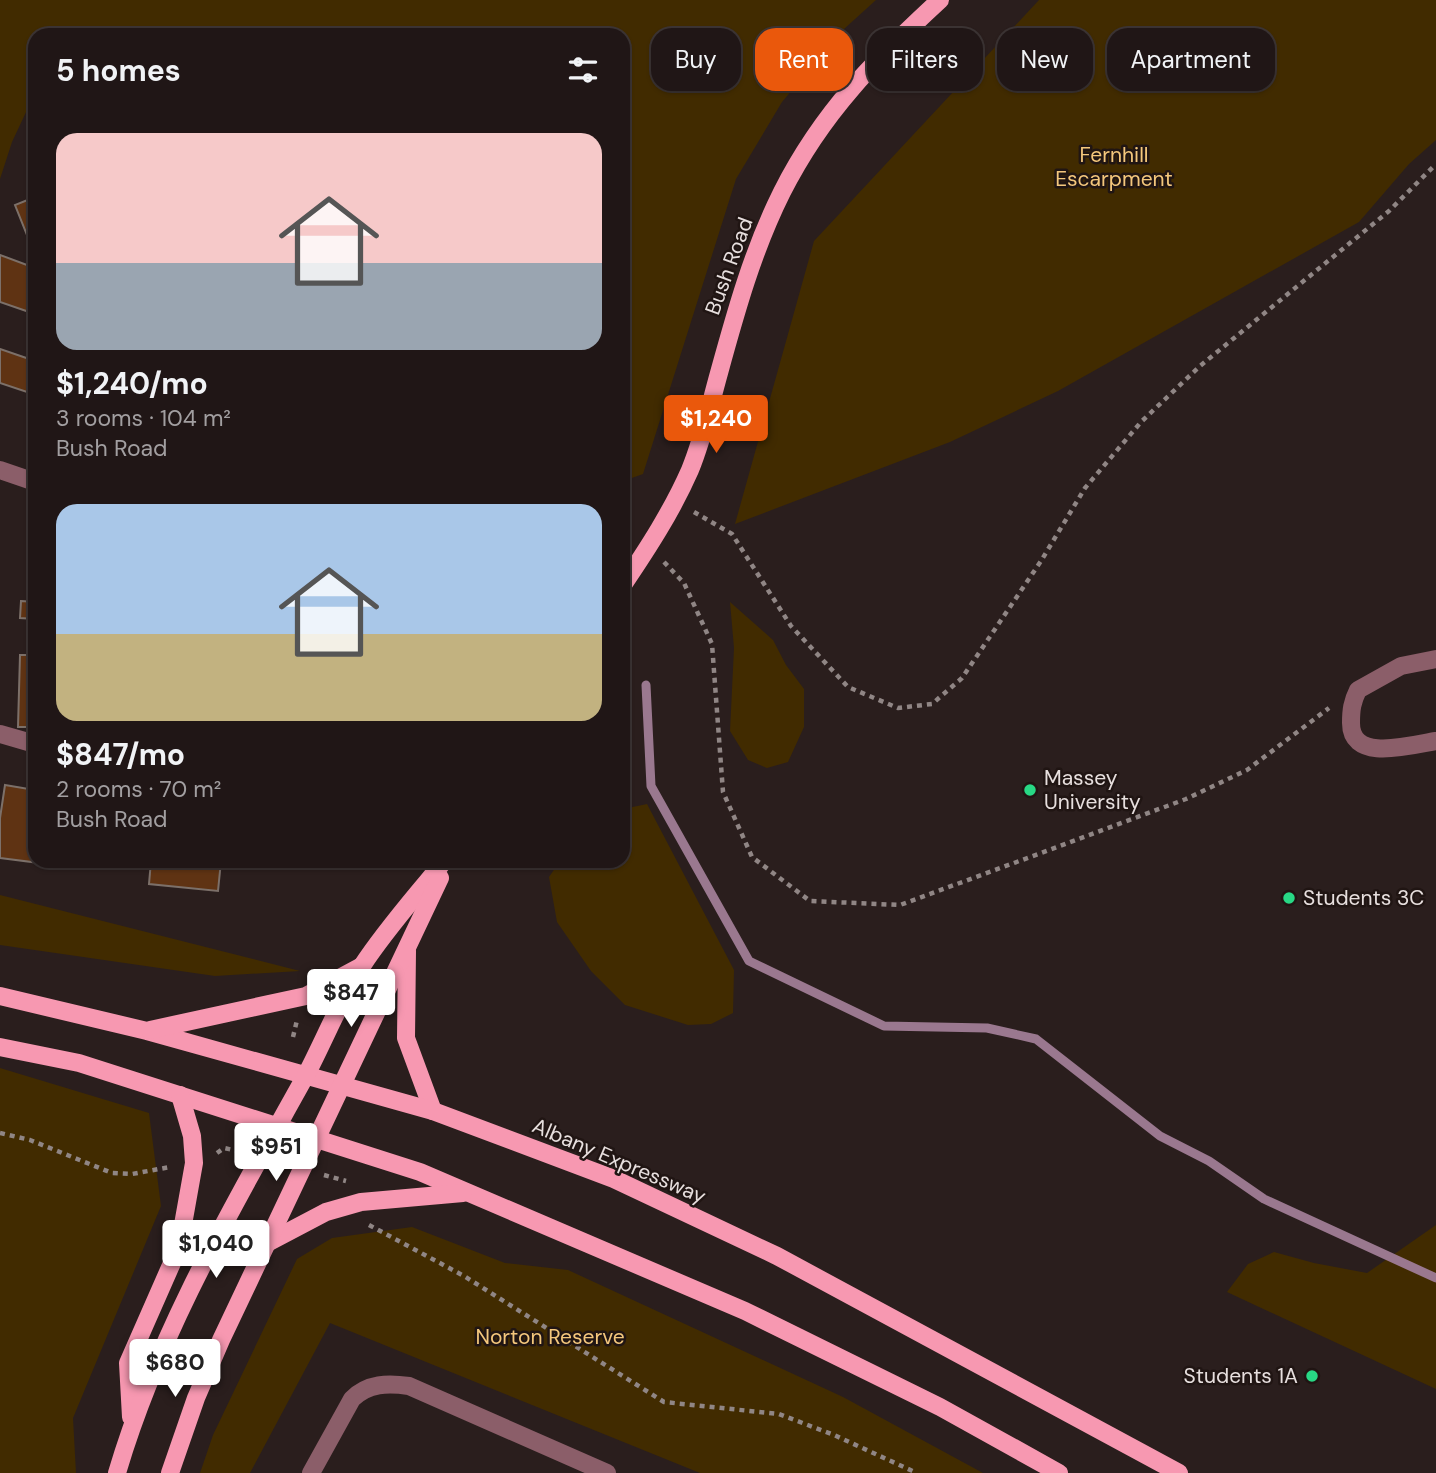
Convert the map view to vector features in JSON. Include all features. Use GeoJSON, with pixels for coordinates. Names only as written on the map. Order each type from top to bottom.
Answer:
{"type":"FeatureCollection","features":[{"type":"Feature","properties":{"kind":"main road","name":"Bush Road"},"geometry":{"type":"LineString","coordinates":[[630,574],[675,502],[691,468],[740,295],[781,193],[808,145],[839,101],[878,57],[940,0]]}},
{"type":"Feature","properties":{"kind":"main road"},"geometry":{"type":"LineString","coordinates":[[117,1473],[132,1423],[153,1369],[201,1268],[275,1126],[362,966],[440,868]]}},
{"type":"Feature","properties":{"kind":"main road"},"geometry":{"type":"LineString","coordinates":[[170,1473],[195,1398],[443,868]]}},
{"type":"Feature","properties":{"kind":"main road"},"geometry":{"type":"LineString","coordinates":[[408,947],[406,1038],[433,1111]]}},
{"type":"Feature","properties":{"kind":"main road"},"geometry":{"type":"LineString","coordinates":[[147,1031],[306,996],[362,966]]}},
{"type":"Feature","properties":{"kind":"main road","name":"Albany Expressway"},"geometry":{"type":"LineString","coordinates":[[0,996],[147,1031],[433,1111],[614,1179],[777,1256],[1178,1473]]}},
{"type":"Feature","properties":{"kind":"main road"},"geometry":{"type":"LineString","coordinates":[[0,1047],[79,1063],[420,1172],[746,1311],[940,1407],[1059,1473]]}},
{"type":"Feature","properties":{"kind":"main road"},"geometry":{"type":"LineString","coordinates":[[132,1423],[128,1363],[179,1247],[194,1163],[192,1136],[180,1095]]}},
{"type":"Feature","properties":{"kind":"main road"},"geometry":{"type":"LineString","coordinates":[[269,1242],[326,1212],[361,1202],[466,1192]]}},
{"type":"Feature","properties":{"kind":"street"},"geometry":{"type":"LineString","coordinates":[[0,470],[28,480]]}},
{"type":"Feature","properties":{"kind":"street"},"geometry":{"type":"LineString","coordinates":[[1436,659],[1401,667],[1358,690],[1350,712],[1351,731],[1355,740],[1367,747],[1390,748],[1436,741]]}},
{"type":"Feature","properties":{"kind":"street"},"geometry":{"type":"LineString","coordinates":[[0,734],[28,742]]}},
{"type":"Feature","properties":{"kind":"street"},"geometry":{"type":"LineString","coordinates":[[311,1473],[352,1399],[361,1390],[388,1383],[409,1386],[607,1473]]}},
{"type":"Feature","properties":{"kind":"path"},"geometry":{"type":"LineString","coordinates":[[675,502],[732,534],[791,626],[848,687],[898,708],[932,704],[961,678],[1041,561],[1085,488],[1141,422],[1200,366],[1390,211],[1436,164]]}},
{"type":"Feature","properties":{"kind":"path"},"geometry":{"type":"LineString","coordinates":[[649,546],[684,583],[712,644],[723,792],[752,857],[810,901],[900,905],[1186,799],[1247,770],[1358,690]]}},
{"type":"Feature","properties":{"kind":"path"},"geometry":{"type":"LineString","coordinates":[[0,1133],[30,1140],[112,1173],[132,1174],[176,1166]]}},
{"type":"Feature","properties":{"kind":"path"},"geometry":{"type":"LineString","coordinates":[[207,1161],[224,1148],[227,1142]]}},
{"type":"Feature","properties":{"kind":"path"},"geometry":{"type":"LineString","coordinates":[[224,1148],[240,1151]]}},
{"type":"Feature","properties":{"kind":"path"},"geometry":{"type":"LineString","coordinates":[[363,1222],[464,1276],[664,1402],[779,1414],[834,1435],[917,1473]]}},
{"type":"Feature","properties":{"kind":"green space"},"geometry":{"type":"Polygon","coordinates":[[[0,0],[876,0],[845,28],[755,28],[755,91],[791,91],[736,179],[643,474],[630,479],[630,28],[28,28],[28,108],[12,142],[0,179],[0,0]]]}},
{"type":"Feature","properties":{"kind":"green space","name":"Fernhill Escarpment"},"geometry":{"type":"Polygon","coordinates":[[[1039,0],[1436,0],[1436,140],[1409,164],[1359,222],[1058,391],[950,442],[735,524],[814,241],[954,91],[983,91],[983,60],[997,45],[997,91],[1093,91],[1093,28],[1013,28],[1039,0]]]}},
{"type":"Feature","properties":{"kind":"green space"},"geometry":{"type":"Polygon","coordinates":[[[730,602],[773,640],[786,665],[804,689],[804,727],[788,762],[767,768],[748,760],[730,731],[734,648],[730,602]]]}},
{"type":"Feature","properties":{"kind":"green space"},"geometry":{"type":"Polygon","coordinates":[[[647,804],[734,970],[733,1013],[711,1024],[688,1025],[625,1005],[591,971],[557,922],[549,877],[555,868],[630,868],[630,808],[647,804]]]}},
{"type":"Feature","properties":{"kind":"green space"},"geometry":{"type":"Polygon","coordinates":[[[0,895],[300,971],[215,976],[0,945],[0,895]]]}},
{"type":"Feature","properties":{"kind":"green space"},"geometry":{"type":"Polygon","coordinates":[[[0,1068],[149,1113],[161,1206],[73,1418],[76,1473],[0,1473],[0,1068]]]}},
{"type":"Feature","properties":{"kind":"green space"},"geometry":{"type":"Polygon","coordinates":[[[1436,1225],[1436,1389],[1227,1292],[1248,1264],[1274,1252],[1367,1273],[1436,1225]]]}},
{"type":"Feature","properties":{"kind":"green space","name":"Norton Reserve"},"geometry":{"type":"Polygon","coordinates":[[[412,1227],[505,1263],[568,1270],[843,1397],[983,1473],[700,1473],[330,1323],[250,1473],[200,1473],[213,1435],[297,1259],[332,1238],[412,1227]]]}},
{"type":"Feature","properties":{"kind":"building"},"geometry":{"type":"Polygon","coordinates":[[[28,200],[28,238],[15,205],[28,200]]]}},
{"type":"Feature","properties":{"kind":"building"},"geometry":{"type":"Polygon","coordinates":[[[0,255],[28,265],[28,312],[0,302],[0,255]]]}},
{"type":"Feature","properties":{"kind":"building"},"geometry":{"type":"Polygon","coordinates":[[[0,349],[28,359],[27,392],[0,383],[0,349]]]}},
{"type":"Feature","properties":{"kind":"building"},"geometry":{"type":"Polygon","coordinates":[[[21,601],[28,602],[28,619],[20,618],[21,601]]]}},
{"type":"Feature","properties":{"kind":"building"},"geometry":{"type":"Polygon","coordinates":[[[20,655],[28,655],[28,727],[18,727],[20,655]]]}},
{"type":"Feature","properties":{"kind":"building"},"geometry":{"type":"Polygon","coordinates":[[[5,785],[28,789],[28,862],[0,858],[0,818],[5,785]]]}},
{"type":"Feature","properties":{"kind":"building"},"geometry":{"type":"Polygon","coordinates":[[[150,868],[220,868],[218,891],[149,884],[150,868]]]}},
{"type":"Feature","properties":{"kind":"waterway"},"geometry":{"type":"LineString","coordinates":[[646,685],[651,786],[749,961],[884,1026],[987,1028],[1036,1039],[1160,1136],[1209,1161],[1264,1199],[1436,1278]]}},
{"type":"Feature","properties":{"kind":"place","name":"Massey University"},"geometry":{"type":"Point","coordinates":[1030,790]}},
{"type":"Feature","properties":{"kind":"place","name":"Students 3C"},"geometry":{"type":"Point","coordinates":[1289,898]}},
{"type":"Feature","properties":{"kind":"place","name":"Students 1A"},"geometry":{"type":"Point","coordinates":[1312,1376]}}]}
